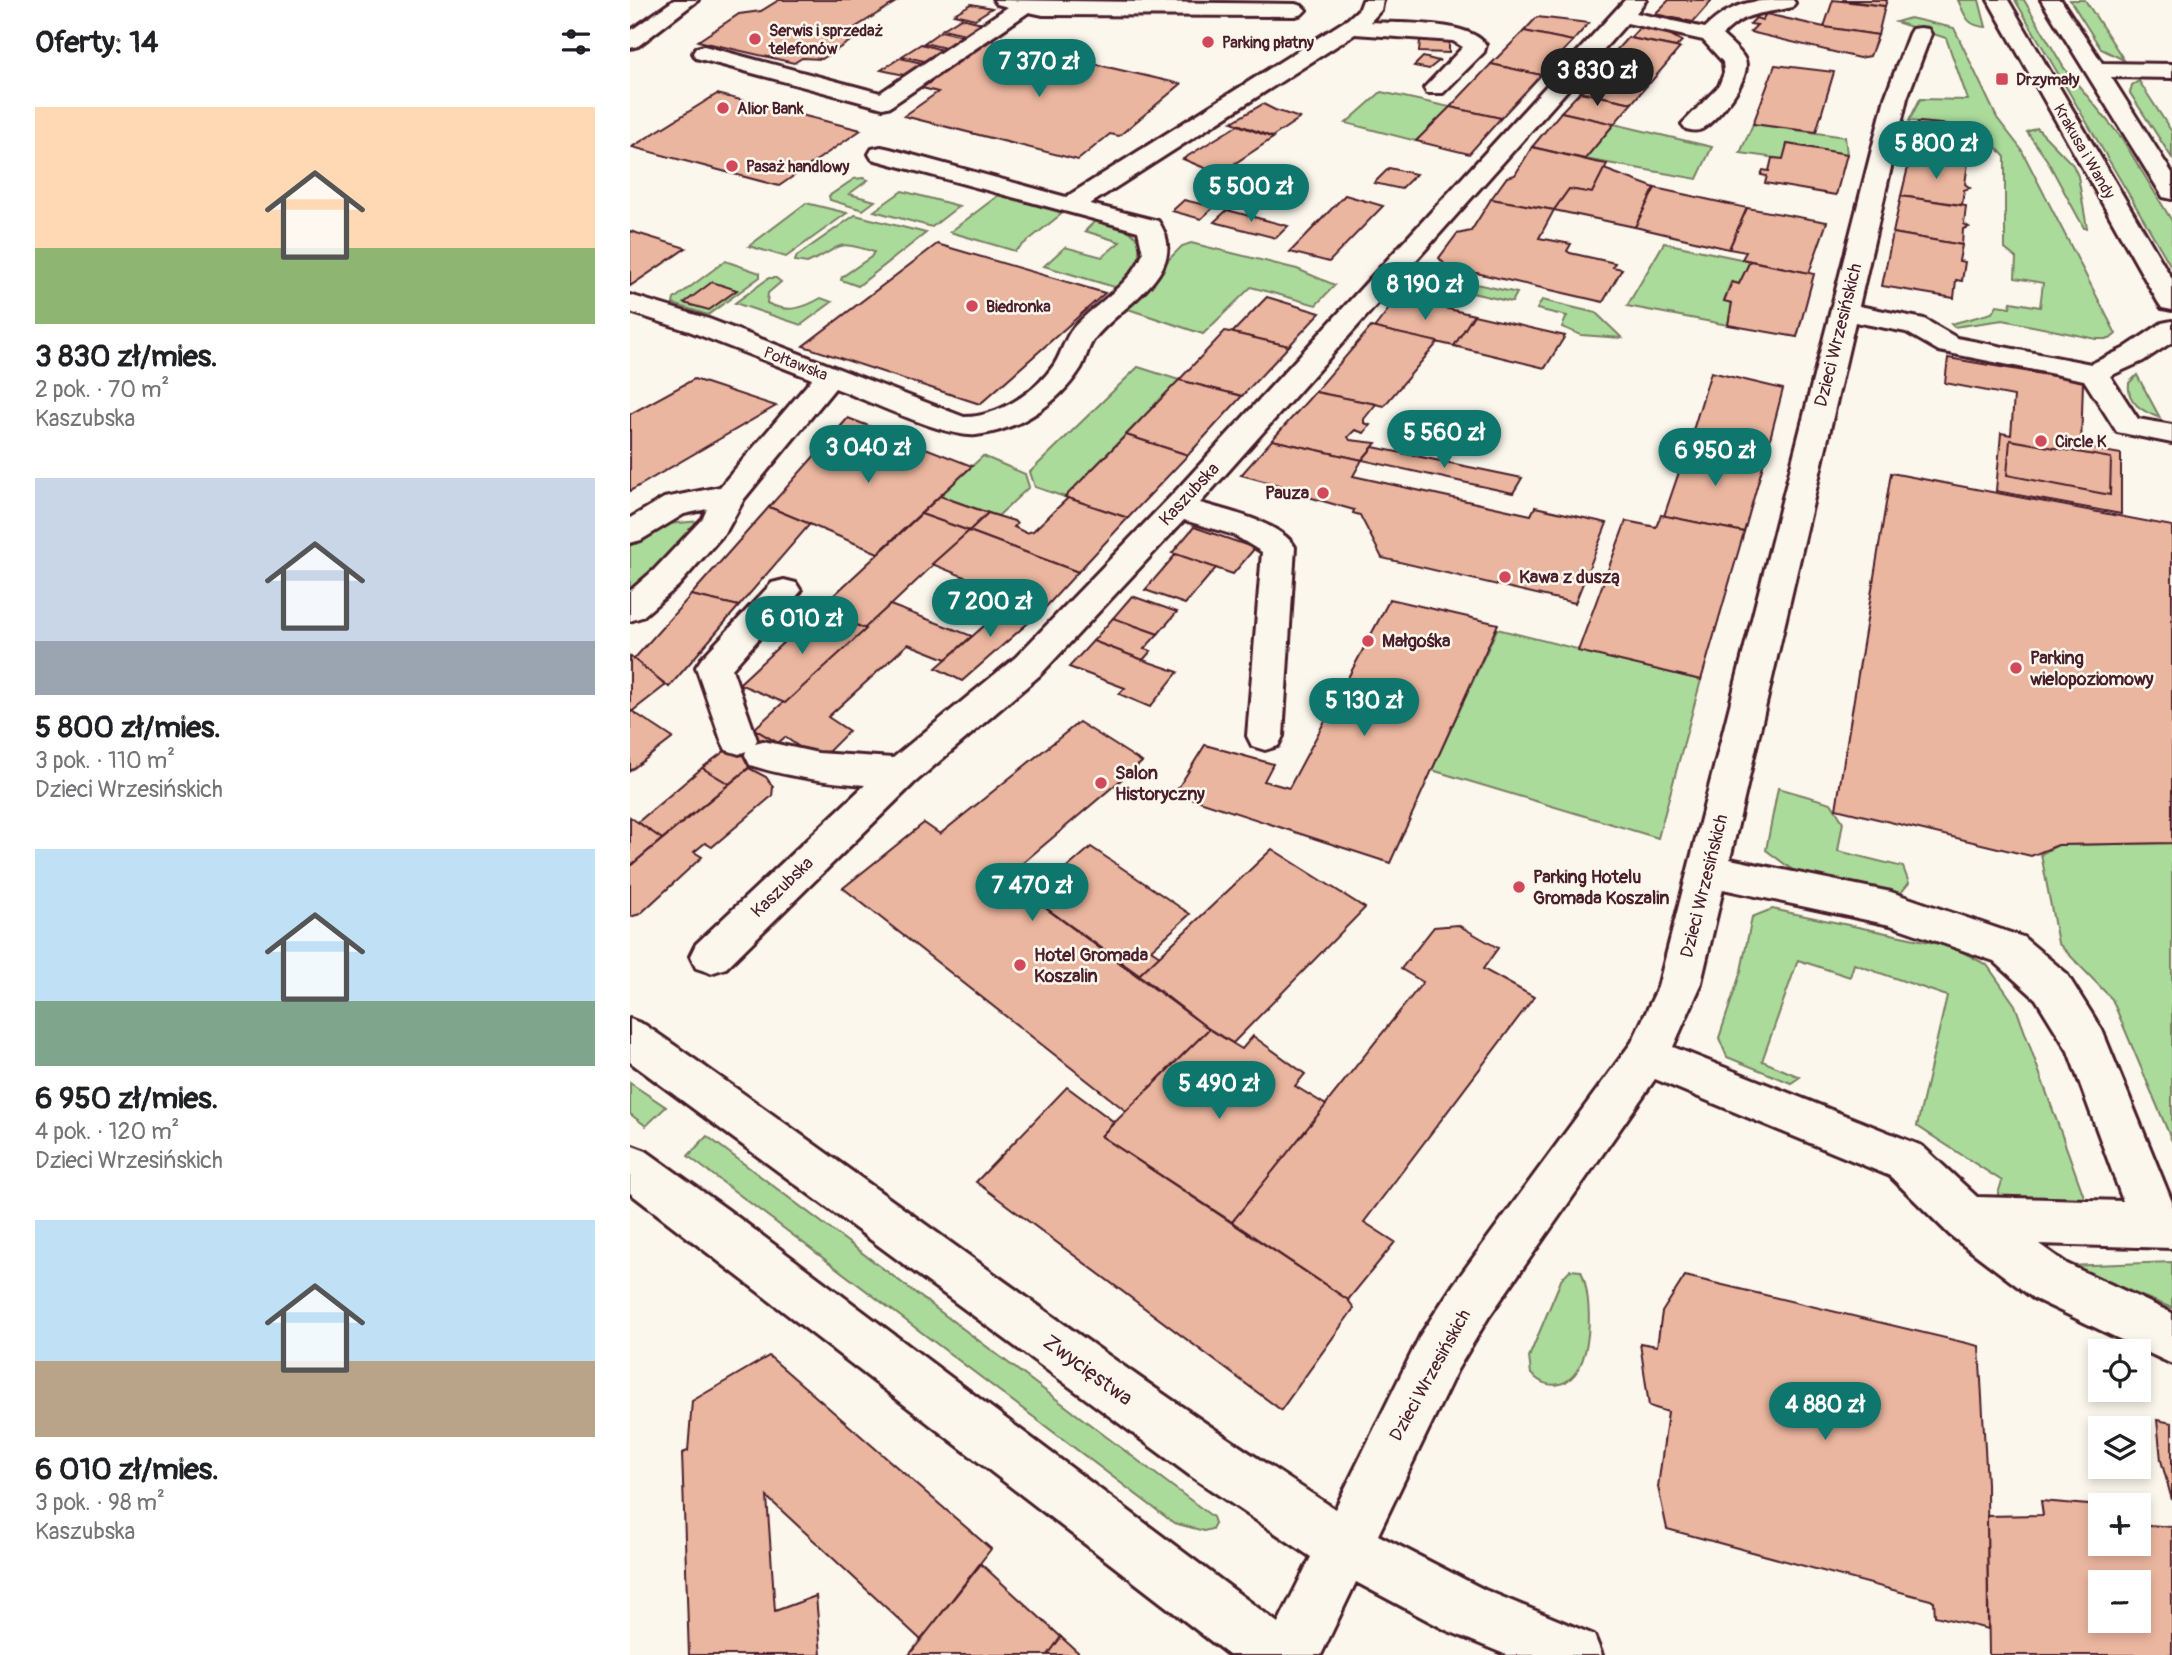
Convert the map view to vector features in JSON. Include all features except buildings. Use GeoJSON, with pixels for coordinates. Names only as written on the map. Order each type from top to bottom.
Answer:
{"type":"FeatureCollection","features":[{"type":"Feature","properties":{"kind":"street"},"geometry":{"type":"LineString","coordinates":[[630,41],[688,0]]}},
{"type":"Feature","properties":{"kind":"street"},"geometry":{"type":"LineString","coordinates":[[1004,0],[1043,9],[1295,10]]}},
{"type":"Feature","properties":{"kind":"street"},"geometry":{"type":"LineString","coordinates":[[881,154],[1069,206],[1350,27],[1370,10],[1373,0]]}},
{"type":"Feature","properties":{"kind":"street","name":"Krakusa i Wandy"},"geometry":{"type":"LineString","coordinates":[[1998,0],[2172,302]]}},
{"type":"Feature","properties":{"kind":"street"},"geometry":{"type":"LineString","coordinates":[[2051,0],[2172,192]]}},
{"type":"Feature","properties":{"kind":"street"},"geometry":{"type":"LineString","coordinates":[[1710,35],[1733,12],[1749,6],[1786,4]]}},
{"type":"Feature","properties":{"kind":"street"},"geometry":{"type":"LineString","coordinates":[[704,53],[883,101],[1026,5]]}},
{"type":"Feature","properties":{"kind":"street"},"geometry":{"type":"LineString","coordinates":[[1629,8],[1710,35],[1734,61],[1735,73],[1729,88],[1694,124]]}},
{"type":"Feature","properties":{"kind":"street","name":"Kaszubska"},"geometry":{"type":"LineString","coordinates":[[711,956],[901,773],[1028,666],[1178,507],[1629,8]]}},
{"type":"Feature","properties":{"kind":"street"},"geometry":{"type":"LineString","coordinates":[[1350,27],[1469,39],[1475,45],[1473,52],[1435,88]]}},
{"type":"Feature","properties":{"kind":"street","name":"Dzieci Wrzesińskich"},"geometry":{"type":"LineString","coordinates":[[1292,1655],[1417,1393],[1458,1321],[1647,1056],[1679,987],[1896,98],[1920,34]]}},
{"type":"Feature","properties":{"kind":"street"},"geometry":{"type":"LineString","coordinates":[[2095,70],[2172,71]]}},
{"type":"Feature","properties":{"kind":"street","name":"Połtawska"},"geometry":{"type":"LineString","coordinates":[[634,308],[699,325],[960,426],[977,428],[993,423],[1040,397],[1067,368],[1080,337],[1146,273],[1155,260],[1157,250],[1149,226],[1069,206]]}},
{"type":"Feature","properties":{"kind":"street"},"geometry":{"type":"LineString","coordinates":[[1844,312],[1914,325],[1949,345],[2094,373],[2133,355],[2172,329]]}},
{"type":"Feature","properties":{"kind":"street"},"geometry":{"type":"LineString","coordinates":[[2094,373],[2128,426],[2172,434]]}},
{"type":"Feature","properties":{"kind":"street"},"geometry":{"type":"LineString","coordinates":[[630,609],[666,578],[716,523],[730,495],[830,376]]}},
{"type":"Feature","properties":{"kind":"street"},"geometry":{"type":"LineString","coordinates":[[630,532],[675,506],[730,495]]}},
{"type":"Feature","properties":{"kind":"street"},"geometry":{"type":"LineString","coordinates":[[1178,507],[1245,528],[1279,547],[1265,736]]}},
{"type":"Feature","properties":{"kind":"street"},"geometry":{"type":"LineString","coordinates":[[784,591],[714,667],[751,748],[818,767],[901,773]]}},
{"type":"Feature","properties":{"kind":"street"},"geometry":{"type":"LineString","coordinates":[[1708,870],[1891,909],[2008,949],[2051,986],[2087,1043],[2163,1225],[1967,1219]]}},
{"type":"Feature","properties":{"kind":"street","name":"Zwycięstwa"},"geometry":{"type":"LineString","coordinates":[[630,1038],[1210,1459],[1343,1546],[1466,1610],[1574,1655]]}},
{"type":"Feature","properties":{"kind":"street"},"geometry":{"type":"LineString","coordinates":[[1647,1056],[1906,1161],[1967,1219],[2050,1281],[2172,1339]]}},
{"type":"Feature","properties":{"kind":"street"},"geometry":{"type":"LineString","coordinates":[[630,1166],[839,1322],[1148,1562],[1275,1655]]}},
{"type":"Feature","properties":{"kind":"green space"},"geometry":{"type":"Polygon","coordinates":[[[1958,0],[1979,0],[1986,27],[1970,22],[1958,0]]]}},
{"type":"Feature","properties":{"kind":"green space"},"geometry":{"type":"Polygon","coordinates":[[[2015,0],[2024,0],[2064,68],[2121,137],[2172,221],[2172,268],[2015,0]]]}},
{"type":"Feature","properties":{"kind":"green space"},"geometry":{"type":"Polygon","coordinates":[[[2070,0],[2085,0],[2124,60],[2101,49],[2070,0]]]}},
{"type":"Feature","properties":{"kind":"green space"},"geometry":{"type":"Polygon","coordinates":[[[1910,18],[1954,28],[1997,118],[2021,149],[2116,334],[2110,339],[2096,339],[2003,320],[1954,327],[1951,324],[1992,313],[1997,305],[2010,307],[2011,302],[2040,307],[2043,283],[2015,278],[2016,258],[2005,249],[2005,157],[1979,128],[1909,121],[1920,99],[1968,100],[1946,38],[1896,22],[1910,18]]]}},
{"type":"Feature","properties":{"kind":"green space"},"geometry":{"type":"Polygon","coordinates":[[[2139,81],[2172,132],[2172,158],[2130,93],[2132,85],[2139,81]]]}},
{"type":"Feature","properties":{"kind":"green space"},"geometry":{"type":"Polygon","coordinates":[[[1381,92],[1450,107],[1416,141],[1346,123],[1381,92]]]}},
{"type":"Feature","properties":{"kind":"green space"},"geometry":{"type":"Polygon","coordinates":[[[1614,124],[1712,147],[1697,179],[1585,159],[1614,124]]]}},
{"type":"Feature","properties":{"kind":"green space"},"geometry":{"type":"Polygon","coordinates":[[[1753,124],[1845,137],[1847,154],[1788,144],[1783,159],[1740,153],[1753,124]]]}},
{"type":"Feature","properties":{"kind":"green space"},"geometry":{"type":"Polygon","coordinates":[[[2037,128],[2073,165],[2078,176],[2087,228],[2084,228],[2047,160],[2027,132],[2037,128]]]}},
{"type":"Feature","properties":{"kind":"green space"},"geometry":{"type":"Polygon","coordinates":[[[854,179],[868,180],[849,194],[875,201],[863,210],[830,200],[829,196],[854,179]]]}},
{"type":"Feature","properties":{"kind":"green space"},"geometry":{"type":"Polygon","coordinates":[[[902,191],[959,206],[932,227],[874,211],[902,191]]]}},
{"type":"Feature","properties":{"kind":"green space"},"geometry":{"type":"Polygon","coordinates":[[[1000,194],[1064,212],[1015,251],[950,232],[1000,194]]]}},
{"type":"Feature","properties":{"kind":"green space"},"geometry":{"type":"Polygon","coordinates":[[[806,203],[847,213],[786,257],[749,246],[806,203]]]}},
{"type":"Feature","properties":{"kind":"green space"},"geometry":{"type":"Polygon","coordinates":[[[855,215],[926,233],[858,286],[841,280],[842,277],[874,252],[844,245],[807,263],[795,261],[797,256],[855,215]]]}},
{"type":"Feature","properties":{"kind":"green space"},"geometry":{"type":"Polygon","coordinates":[[[1095,221],[1126,228],[1139,240],[1139,263],[1121,289],[1044,266],[1065,247],[1102,257],[1120,242],[1085,231],[1095,221]]]}},
{"type":"Feature","properties":{"kind":"green space"},"geometry":{"type":"Polygon","coordinates":[[[1191,243],[1297,269],[1335,285],[1316,305],[1251,287],[1203,334],[1122,307],[1182,246],[1191,243]]]}},
{"type":"Feature","properties":{"kind":"green space"},"geometry":{"type":"Polygon","coordinates":[[[1664,243],[1750,261],[1739,284],[1731,282],[1724,300],[1732,303],[1728,325],[1627,306],[1664,243]]]}},
{"type":"Feature","properties":{"kind":"green space"},"geometry":{"type":"Polygon","coordinates":[[[725,261],[760,273],[760,277],[708,315],[673,304],[674,299],[725,261]]]}},
{"type":"Feature","properties":{"kind":"green space"},"geometry":{"type":"Polygon","coordinates":[[[1426,273],[1517,293],[1512,302],[1415,280],[1426,273]]]}},
{"type":"Feature","properties":{"kind":"green space"},"geometry":{"type":"Polygon","coordinates":[[[769,278],[776,278],[781,282],[768,293],[767,303],[774,306],[794,308],[821,298],[832,302],[801,325],[735,303],[769,278]]]}},
{"type":"Feature","properties":{"kind":"green space"},"geometry":{"type":"Polygon","coordinates":[[[1542,300],[1596,313],[1622,338],[1581,335],[1562,327],[1567,316],[1537,309],[1542,300]]]}},
{"type":"Feature","properties":{"kind":"green space"},"geometry":{"type":"Polygon","coordinates":[[[1138,367],[1179,380],[1065,497],[1035,487],[1030,472],[1138,367]]]}},
{"type":"Feature","properties":{"kind":"green space"},"geometry":{"type":"Polygon","coordinates":[[[2137,375],[2160,418],[2142,410],[2130,396],[2129,383],[2137,375]]]}},
{"type":"Feature","properties":{"kind":"green space"},"geometry":{"type":"Polygon","coordinates":[[[983,456],[1025,474],[1029,487],[998,516],[940,496],[983,456]]]}},
{"type":"Feature","properties":{"kind":"green space"},"geometry":{"type":"Polygon","coordinates":[[[700,521],[630,596],[630,540],[657,525],[700,521]]]}},
{"type":"Feature","properties":{"kind":"green space"},"geometry":{"type":"Polygon","coordinates":[[[1497,629],[1701,680],[1658,838],[1432,770],[1497,629]]]}},
{"type":"Feature","properties":{"kind":"green space"},"geometry":{"type":"Polygon","coordinates":[[[1778,788],[1831,803],[1843,822],[1838,851],[1903,867],[1909,883],[1900,894],[1879,894],[1794,871],[1766,850],[1778,788]]]}},
{"type":"Feature","properties":{"kind":"green space"},"geometry":{"type":"Polygon","coordinates":[[[2172,843],[2172,1141],[2112,999],[2058,943],[2041,854],[2058,845],[2172,843]]]}},
{"type":"Feature","properties":{"kind":"green space"},"geometry":{"type":"Polygon","coordinates":[[[1772,909],[1953,947],[1987,965],[2015,1005],[2087,1205],[1994,1207],[2002,1181],[1917,1126],[1947,996],[1854,964],[1850,977],[1798,960],[1762,1061],[1800,1077],[1791,1083],[1727,1057],[1719,1038],[1741,971],[1752,917],[1772,909]]]}},
{"type":"Feature","properties":{"kind":"green space"},"geometry":{"type":"Polygon","coordinates":[[[630,1083],[666,1107],[646,1126],[630,1114],[630,1083]]]}},
{"type":"Feature","properties":{"kind":"green space"},"geometry":{"type":"Polygon","coordinates":[[[707,1136],[1213,1517],[1215,1523],[1212,1529],[1204,1531],[1174,1523],[688,1156],[707,1136]]]}},
{"type":"Feature","properties":{"kind":"green space"},"geometry":{"type":"Polygon","coordinates":[[[2172,1262],[2172,1308],[2066,1266],[2172,1262]]]}},
{"type":"Feature","properties":{"kind":"green space"},"geometry":{"type":"Polygon","coordinates":[[[1570,1270],[1581,1271],[1588,1298],[1585,1351],[1580,1366],[1571,1378],[1560,1384],[1548,1384],[1531,1374],[1529,1357],[1562,1278],[1570,1270]]]}},
{"type":"Feature","properties":{"kind":"place","name":"Serwis i sprzedaż telefonów"},"geometry":{"type":"Point","coordinates":[755,39]}},
{"type":"Feature","properties":{"kind":"place","name":"Parking płatny"},"geometry":{"type":"Point","coordinates":[1208,42]}},
{"type":"Feature","properties":{"kind":"place","name":"Drzymały"},"geometry":{"type":"Point","coordinates":[2002,79]}},
{"type":"Feature","properties":{"kind":"place","name":"Alior Bank"},"geometry":{"type":"Point","coordinates":[723,108]}},
{"type":"Feature","properties":{"kind":"place","name":"Pasaż handlowy"},"geometry":{"type":"Point","coordinates":[732,166]}},
{"type":"Feature","properties":{"kind":"place","name":"Biedronka"},"geometry":{"type":"Point","coordinates":[972,306]}},
{"type":"Feature","properties":{"kind":"place","name":"Circle K"},"geometry":{"type":"Point","coordinates":[2041,441]}},
{"type":"Feature","properties":{"kind":"place","name":"Pauza"},"geometry":{"type":"Point","coordinates":[1323,493]}},
{"type":"Feature","properties":{"kind":"place","name":"Kawa z duszą"},"geometry":{"type":"Point","coordinates":[1505,577]}},
{"type":"Feature","properties":{"kind":"place","name":"Małgośka"},"geometry":{"type":"Point","coordinates":[1368,641]}},
{"type":"Feature","properties":{"kind":"place","name":"Parking wielopoziomowy"},"geometry":{"type":"Point","coordinates":[2016,668]}},
{"type":"Feature","properties":{"kind":"place","name":"Salon Historyczny"},"geometry":{"type":"Point","coordinates":[1101,783]}},
{"type":"Feature","properties":{"kind":"place","name":"Parking Hotelu Gromada Koszalin"},"geometry":{"type":"Point","coordinates":[1519,887]}},
{"type":"Feature","properties":{"kind":"place","name":"Hotel Gromada Koszalin"},"geometry":{"type":"Point","coordinates":[1020,965]}}]}
